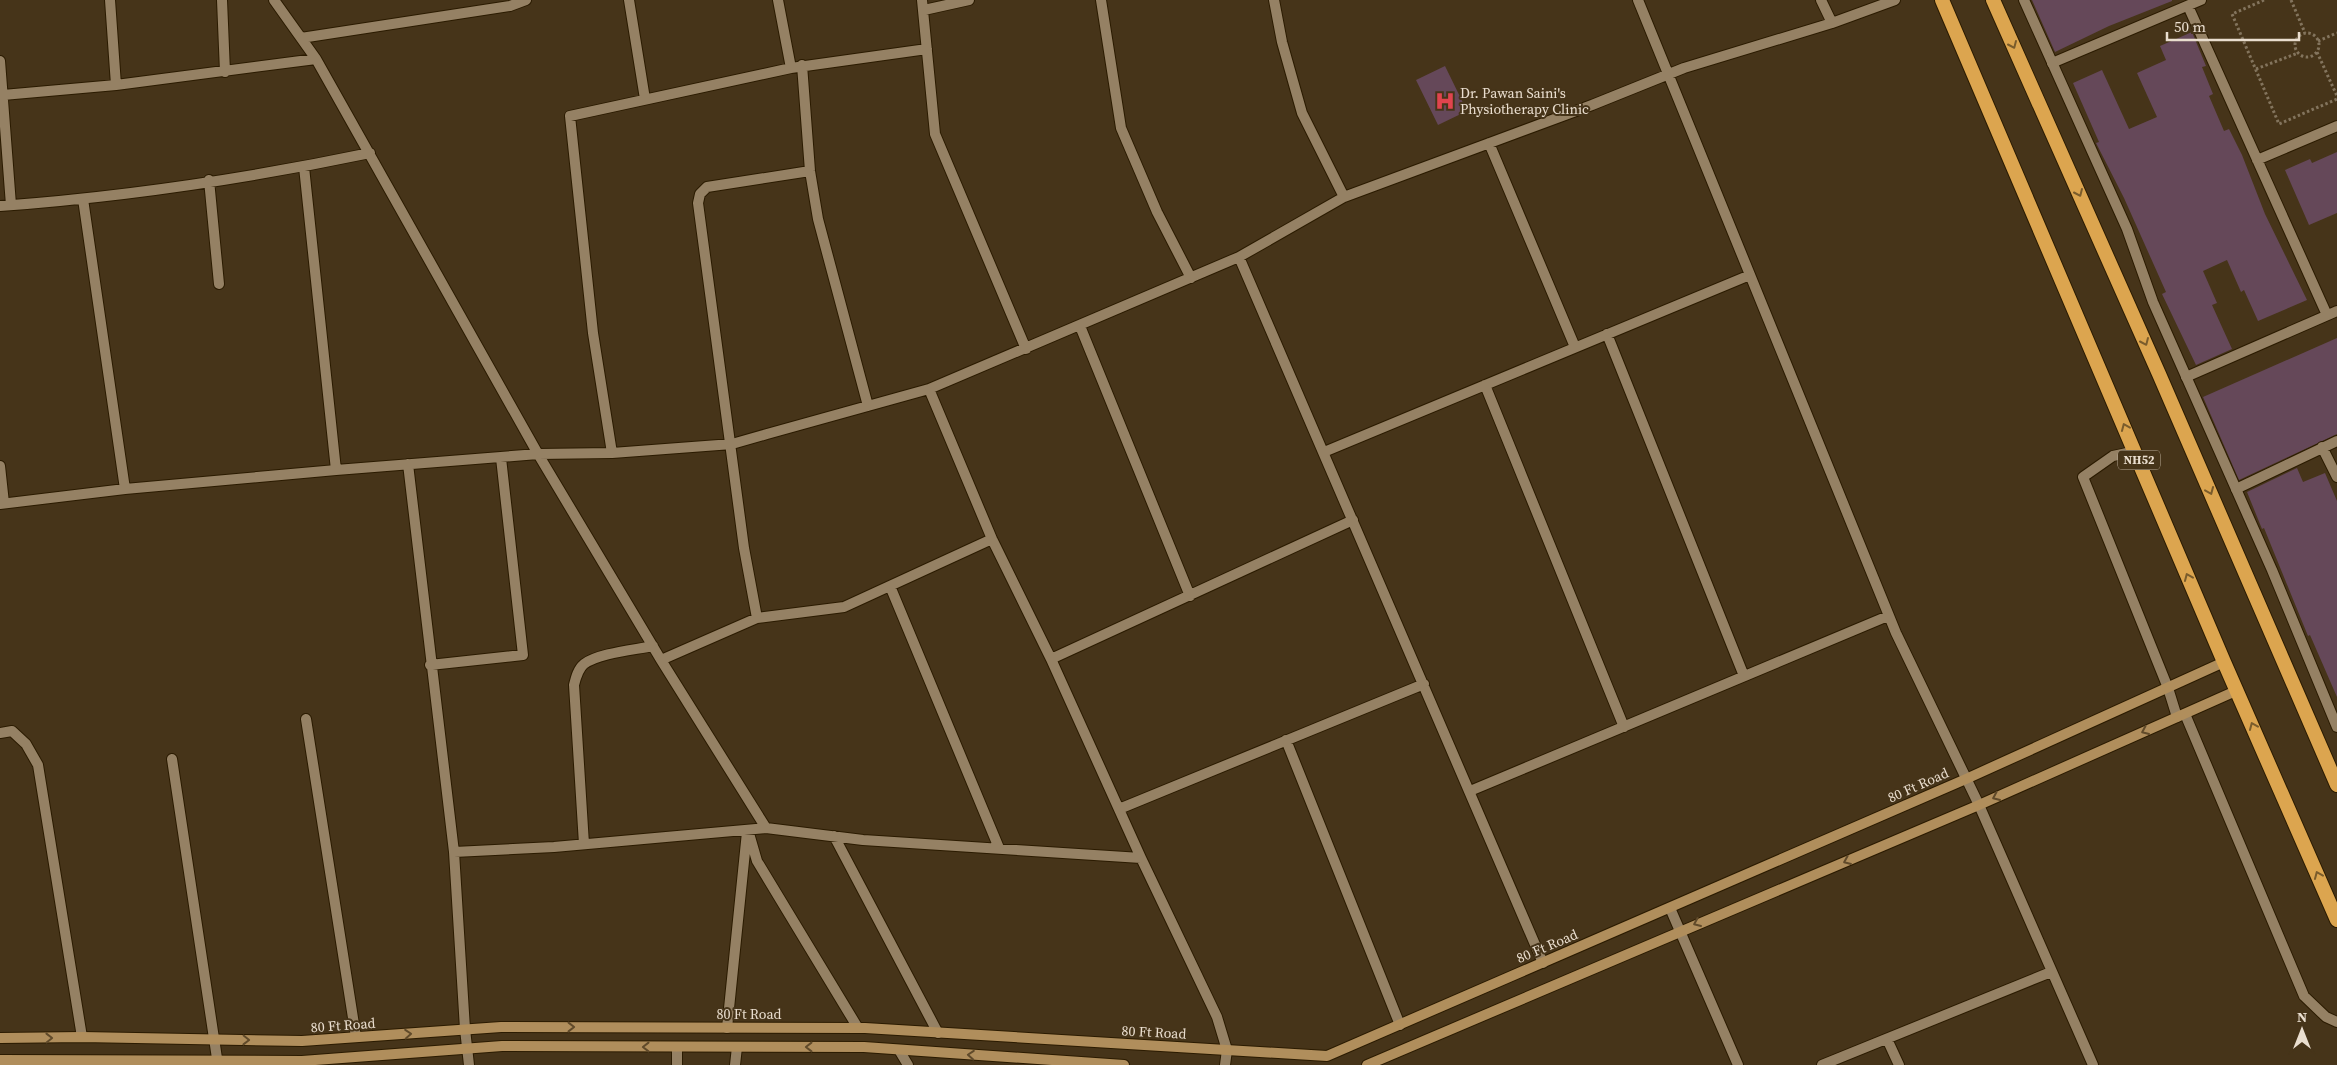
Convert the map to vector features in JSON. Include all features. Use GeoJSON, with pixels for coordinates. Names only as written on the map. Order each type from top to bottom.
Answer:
{"type":"FeatureCollection","features":[{"type":"Feature","properties":{"kind":"highway","name":"NH52"},"geometry":{"type":"LineString","coordinates":[[1942,0],[2224,662],[2238,690],[2337,920]]}},
{"type":"Feature","properties":{"kind":"highway"},"geometry":{"type":"LineString","coordinates":[[1993,0],[2159,374],[2337,785]]}},
{"type":"Feature","properties":{"kind":"main road","name":"80 Ft Road"},"geometry":{"type":"LineString","coordinates":[[0,1038],[82,1037],[302,1042],[501,1027],[858,1028],[1327,1056],[1966,779],[2224,662]]}},
{"type":"Feature","properties":{"kind":"main road"},"geometry":{"type":"LineString","coordinates":[[1367,1065],[1979,805],[2238,690]]}},
{"type":"Feature","properties":{"kind":"main road"},"geometry":{"type":"LineString","coordinates":[[0,1060],[85,1063],[302,1061],[502,1046],[864,1047],[1124,1065]]}},
{"type":"Feature","properties":{"kind":"street"},"geometry":{"type":"LineString","coordinates":[[110,0],[116,86]]}},
{"type":"Feature","properties":{"kind":"street"},"geometry":{"type":"LineString","coordinates":[[222,0],[225,72]]}},
{"type":"Feature","properties":{"kind":"street"},"geometry":{"type":"LineString","coordinates":[[274,0],[316,59],[538,454],[661,660],[766,828]]}},
{"type":"Feature","properties":{"kind":"street"},"geometry":{"type":"LineString","coordinates":[[301,38],[510,6],[526,0]]}},
{"type":"Feature","properties":{"kind":"street"},"geometry":{"type":"LineString","coordinates":[[629,0],[645,99]]}},
{"type":"Feature","properties":{"kind":"street"},"geometry":{"type":"LineString","coordinates":[[778,0],[791,68]]}},
{"type":"Feature","properties":{"kind":"street"},"geometry":{"type":"LineString","coordinates":[[969,0],[923,5],[934,134],[1026,349]]}},
{"type":"Feature","properties":{"kind":"street"},"geometry":{"type":"LineString","coordinates":[[1101,0],[1121,128],[1157,212],[1191,278]]}},
{"type":"Feature","properties":{"kind":"street"},"geometry":{"type":"LineString","coordinates":[[1274,0],[1282,42],[1302,113],[1344,197]]}},
{"type":"Feature","properties":{"kind":"street"},"geometry":{"type":"LineString","coordinates":[[1638,0],[1888,616],[1979,805],[2093,1065]]}},
{"type":"Feature","properties":{"kind":"street"},"geometry":{"type":"LineString","coordinates":[[1821,0],[1832,24]]}},
{"type":"Feature","properties":{"kind":"street"},"geometry":{"type":"LineString","coordinates":[[0,466],[2,504],[125,489],[408,464],[538,454],[612,453],[732,444],[929,389],[1239,257],[1344,197],[1668,75],[1832,24],[1895,0]]}},
{"type":"Feature","properties":{"kind":"street"},"geometry":{"type":"LineString","coordinates":[[2024,0],[2127,229],[2153,302],[2272,570],[2337,727]]}},
{"type":"Feature","properties":{"kind":"street"},"geometry":{"type":"LineString","coordinates":[[2052,63],[2201,0]]}},
{"type":"Feature","properties":{"kind":"street"},"geometry":{"type":"LineString","coordinates":[[2188,6],[2326,315]]}},
{"type":"Feature","properties":{"kind":"street"},"geometry":{"type":"LineString","coordinates":[[612,453],[593,333],[570,116],[802,65],[927,49]]}},
{"type":"Feature","properties":{"kind":"street"},"geometry":{"type":"LineString","coordinates":[[3,95],[116,86],[316,59]]}},
{"type":"Feature","properties":{"kind":"street"},"geometry":{"type":"LineString","coordinates":[[0,61],[11,205]]}},
{"type":"Feature","properties":{"kind":"street"},"geometry":{"type":"LineString","coordinates":[[802,65],[810,171],[818,219],[868,406]]}},
{"type":"Feature","properties":{"kind":"street"},"geometry":{"type":"LineString","coordinates":[[2257,160],[2337,126]]}},
{"type":"Feature","properties":{"kind":"street"},"geometry":{"type":"LineString","coordinates":[[1489,143],[1575,347]]}},
{"type":"Feature","properties":{"kind":"street"},"geometry":{"type":"LineString","coordinates":[[0,206],[83,199],[304,167],[370,153]]}},
{"type":"Feature","properties":{"kind":"street"},"geometry":{"type":"LineString","coordinates":[[304,167],[336,470]]}},
{"type":"Feature","properties":{"kind":"street"},"geometry":{"type":"LineString","coordinates":[[757,618],[744,548],[732,444],[698,203],[700,194],[707,187],[810,171]]}},
{"type":"Feature","properties":{"kind":"street"},"geometry":{"type":"LineString","coordinates":[[208,180],[219,284]]}},
{"type":"Feature","properties":{"kind":"street"},"geometry":{"type":"LineString","coordinates":[[83,199],[125,489]]}},
{"type":"Feature","properties":{"kind":"street"},"geometry":{"type":"LineString","coordinates":[[1239,257],[1543,963]]}},
{"type":"Feature","properties":{"kind":"street"},"geometry":{"type":"LineString","coordinates":[[1324,452],[1750,274]]}},
{"type":"Feature","properties":{"kind":"street"},"geometry":{"type":"LineString","coordinates":[[2186,376],[2337,310]]}},
{"type":"Feature","properties":{"kind":"street"},"geometry":{"type":"LineString","coordinates":[[1080,326],[1190,596]]}},
{"type":"Feature","properties":{"kind":"street"},"geometry":{"type":"LineString","coordinates":[[1607,334],[1744,676]]}},
{"type":"Feature","properties":{"kind":"street"},"geometry":{"type":"LineString","coordinates":[[1485,385],[1624,727]]}},
{"type":"Feature","properties":{"kind":"street"},"geometry":{"type":"LineString","coordinates":[[929,389],[992,538],[1051,659],[1118,809],[1217,1017],[1227,1050],[1225,1065]]}},
{"type":"Feature","properties":{"kind":"street"},"geometry":{"type":"LineString","coordinates":[[2236,489],[2337,441]]}},
{"type":"Feature","properties":{"kind":"street"},"geometry":{"type":"LineString","coordinates":[[2322,447],[2337,477]]}},
{"type":"Feature","properties":{"kind":"street"},"geometry":{"type":"LineString","coordinates":[[2127,453],[2113,456],[2084,477],[2168,688],[2304,996],[2326,1017],[2337,1022]]}},
{"type":"Feature","properties":{"kind":"street"},"geometry":{"type":"LineString","coordinates":[[430,665],[523,655],[501,458]]}},
{"type":"Feature","properties":{"kind":"street"},"geometry":{"type":"LineString","coordinates":[[408,464],[430,665],[454,852],[469,1065]]}},
{"type":"Feature","properties":{"kind":"street"},"geometry":{"type":"LineString","coordinates":[[1051,659],[1353,520]]}},
{"type":"Feature","properties":{"kind":"street"},"geometry":{"type":"LineString","coordinates":[[661,660],[757,618],[844,607],[992,538]]}},
{"type":"Feature","properties":{"kind":"street"},"geometry":{"type":"LineString","coordinates":[[890,586],[999,848]]}},
{"type":"Feature","properties":{"kind":"street"},"geometry":{"type":"LineString","coordinates":[[1470,791],[1888,616]]}},
{"type":"Feature","properties":{"kind":"street"},"geometry":{"type":"LineString","coordinates":[[584,844],[574,685],[577,673],[584,664],[598,658],[653,646]]}},
{"type":"Feature","properties":{"kind":"street"},"geometry":{"type":"LineString","coordinates":[[1118,809],[1424,684]]}},
{"type":"Feature","properties":{"kind":"street"},"geometry":{"type":"LineString","coordinates":[[306,719],[356,1037]]}},
{"type":"Feature","properties":{"kind":"street"},"geometry":{"type":"LineString","coordinates":[[0,733],[12,731],[26,744],[38,765],[82,1037]]}},
{"type":"Feature","properties":{"kind":"street"},"geometry":{"type":"LineString","coordinates":[[1286,740],[1400,1025]]}},
{"type":"Feature","properties":{"kind":"street"},"geometry":{"type":"LineString","coordinates":[[172,759],[218,1063]]}},
{"type":"Feature","properties":{"kind":"street"},"geometry":{"type":"LineString","coordinates":[[454,852],[584,844],[766,828],[863,840],[1141,858]]}},
{"type":"Feature","properties":{"kind":"street"},"geometry":{"type":"LineString","coordinates":[[727,1028],[748,830]]}},
{"type":"Feature","properties":{"kind":"street"},"geometry":{"type":"LineString","coordinates":[[748,830],[757,861],[858,1028]]}},
{"type":"Feature","properties":{"kind":"street"},"geometry":{"type":"LineString","coordinates":[[834,836],[938,1033]]}},
{"type":"Feature","properties":{"kind":"street"},"geometry":{"type":"LineString","coordinates":[[1670,908],[1738,1065]]}},
{"type":"Feature","properties":{"kind":"street"},"geometry":{"type":"LineString","coordinates":[[1822,1065],[2051,972]]}},
{"type":"Feature","properties":{"kind":"street"},"geometry":{"type":"LineString","coordinates":[[1887,1039],[1898,1065]]}},
{"type":"Feature","properties":{"kind":"street"},"geometry":{"type":"LineString","coordinates":[[677,1047],[677,1065]]}},
{"type":"Feature","properties":{"kind":"street"},"geometry":{"type":"LineString","coordinates":[[735,1065],[737,1047]]}},
{"type":"Feature","properties":{"kind":"street"},"geometry":{"type":"LineString","coordinates":[[899,1050],[908,1065]]}},
{"type":"Feature","properties":{"kind":"path"},"geometry":{"type":"LineString","coordinates":[[2264,0],[2232,14],[2279,124],[2337,97],[2317,52],[2318,41],[2313,35],[2305,34],[2299,37],[2295,43],[2298,54]]}},
{"type":"Feature","properties":{"kind":"path"},"geometry":{"type":"LineString","coordinates":[[2292,0],[2305,34]]}},
{"type":"Feature","properties":{"kind":"path"},"geometry":{"type":"LineString","coordinates":[[2318,41],[2337,33]]}},
{"type":"Feature","properties":{"kind":"path"},"geometry":{"type":"LineString","coordinates":[[2256,69],[2298,54],[2308,57],[2317,52]]}},
{"type":"Feature","properties":{"kind":"building"},"geometry":{"type":"Polygon","coordinates":[[[2032,0],[2172,1],[2109,26],[2055,52],[2032,0]]]}},
{"type":"Feature","properties":{"kind":"building"},"geometry":{"type":"Polygon","coordinates":[[[2192,32],[2206,66],[2202,67],[2213,94],[2209,96],[2224,131],[2229,129],[2242,155],[2265,214],[2307,300],[2258,321],[2244,290],[2241,292],[2227,260],[2203,271],[2217,303],[2212,305],[2232,349],[2196,365],[2162,294],[2166,292],[2124,198],[2096,143],[2099,142],[2073,83],[2102,70],[2129,129],[2157,117],[2137,73],[2166,60],[2160,46],[2192,32]]]}},
{"type":"Feature","properties":{"kind":"building"},"geometry":{"type":"Polygon","coordinates":[[[1445,66],[1467,111],[1438,125],[1416,80],[1445,66]]]}},
{"type":"Feature","properties":{"kind":"building"},"geometry":{"type":"Polygon","coordinates":[[[2337,152],[2337,213],[2309,225],[2285,170],[2310,159],[2312,163],[2337,152]]]}},
{"type":"Feature","properties":{"kind":"building"},"geometry":{"type":"Polygon","coordinates":[[[2337,338],[2337,434],[2239,480],[2203,397],[2337,338]]]}},
{"type":"Feature","properties":{"kind":"building"},"geometry":{"type":"Polygon","coordinates":[[[2297,468],[2303,482],[2325,473],[2337,501],[2337,697],[2310,635],[2308,636],[2264,528],[2262,529],[2247,492],[2297,468]]]}},
{"type":"Feature","properties":{"kind":"place","name":"Dr. Pawan Saini's Physiotherapy Clinic"},"geometry":{"type":"Point","coordinates":[1445,101]}}]}
